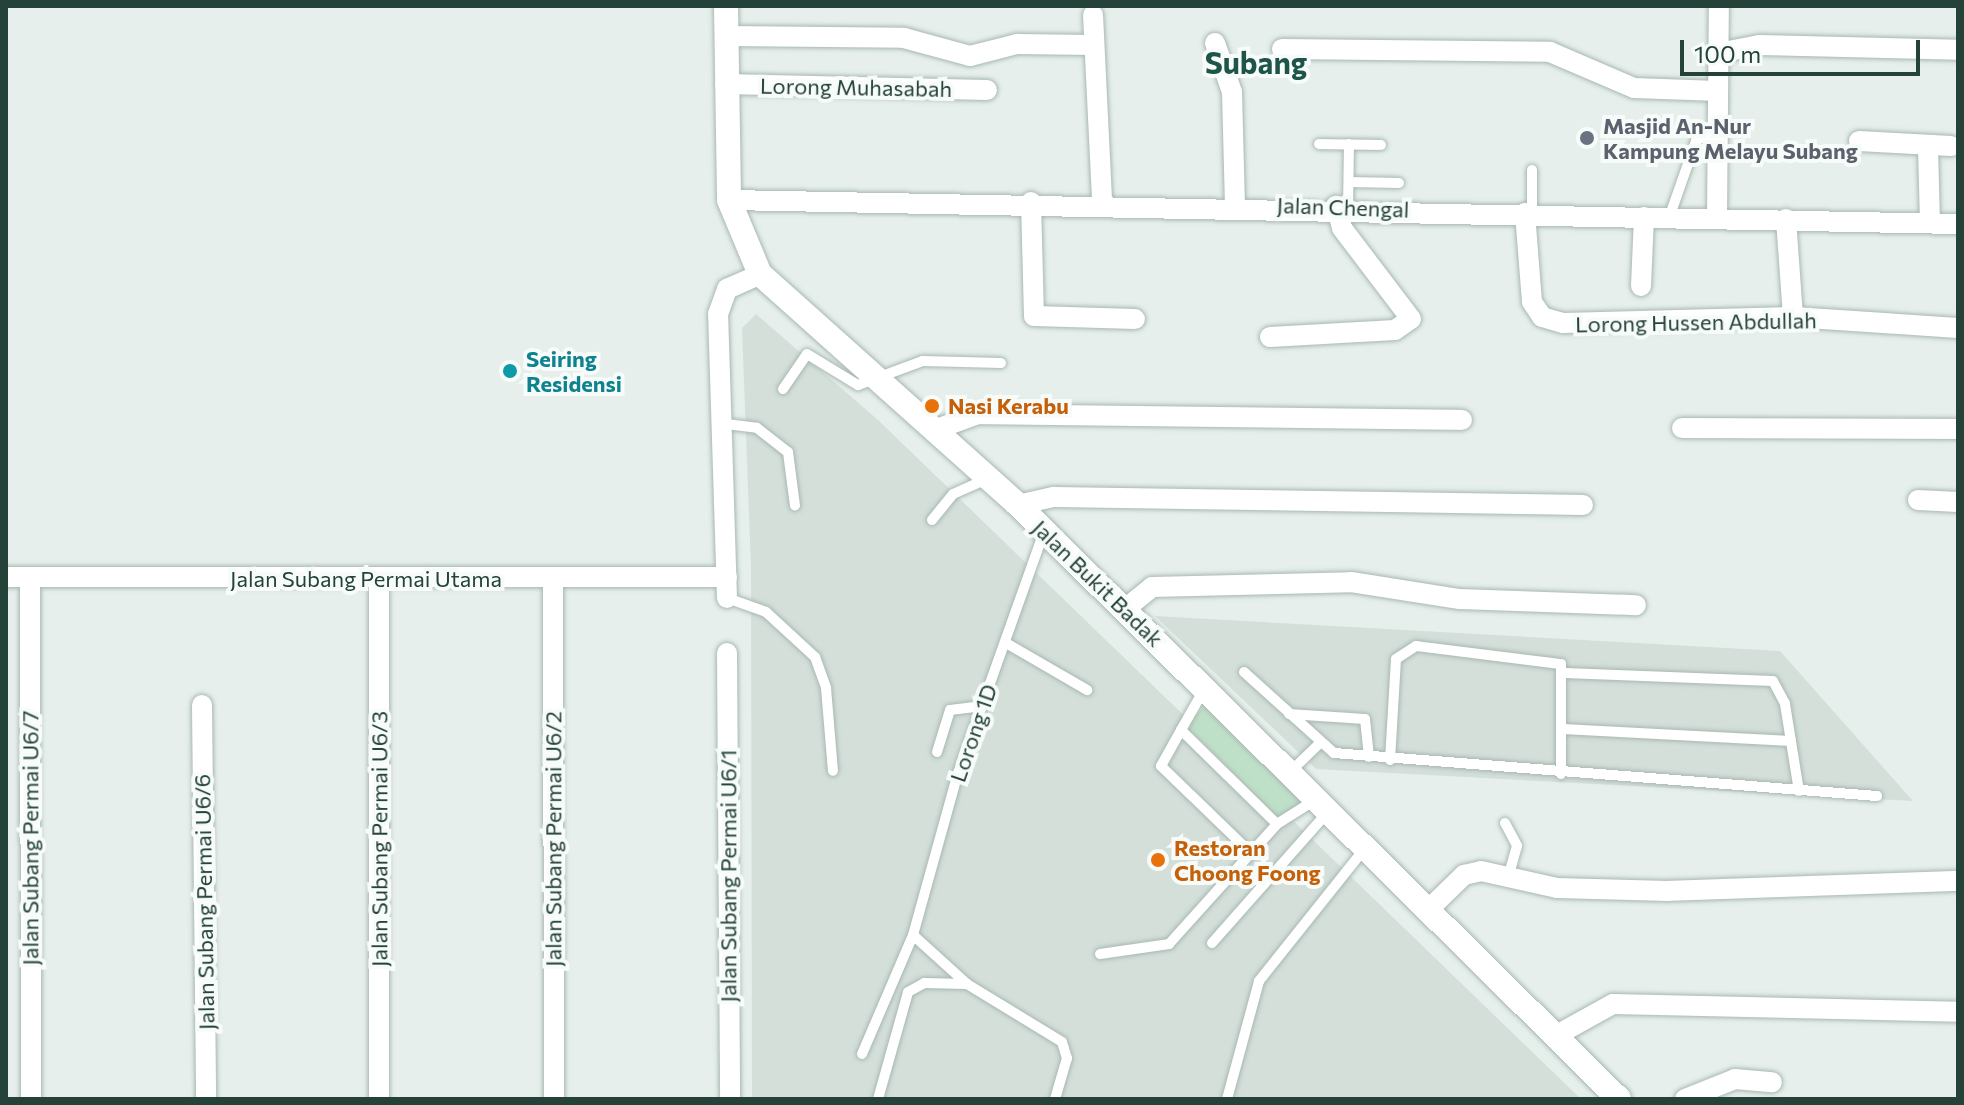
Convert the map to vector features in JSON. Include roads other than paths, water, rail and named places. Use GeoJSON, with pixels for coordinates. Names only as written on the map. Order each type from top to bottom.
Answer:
{"type":"FeatureCollection","features":[{"type":"Feature","properties":{"kind":"main road","name":"Jalan Bukit Badak"},"geometry":{"type":"LineString","coordinates":[[726,6],[729,200],[760,274],[937,429],[1018,505],[1043,534],[1206,686],[1368,844],[1612,1097]]}},
{"type":"Feature","properties":{"kind":"street"},"geometry":{"type":"LineString","coordinates":[[1717,218],[1719,6]]}},
{"type":"Feature","properties":{"kind":"street"},"geometry":{"type":"LineString","coordinates":[[1093,15],[1102,201]]}},
{"type":"Feature","properties":{"kind":"street"},"geometry":{"type":"LineString","coordinates":[[726,36],[904,38],[970,56],[1017,44],[1093,45]]}},
{"type":"Feature","properties":{"kind":"street"},"geometry":{"type":"LineString","coordinates":[[1215,43],[1232,92],[1235,204]]}},
{"type":"Feature","properties":{"kind":"street"},"geometry":{"type":"LineString","coordinates":[[1718,53],[1759,45],[1958,50]]}},
{"type":"Feature","properties":{"kind":"street"},"geometry":{"type":"LineString","coordinates":[[1282,49],[1550,52],[1634,88],[1718,91]]}},
{"type":"Feature","properties":{"kind":"street","name":"Lorong Muhasabah"},"geometry":{"type":"LineString","coordinates":[[725,84],[987,90]]}},
{"type":"Feature","properties":{"kind":"street"},"geometry":{"type":"LineString","coordinates":[[1859,141],[1951,146]]}},
{"type":"Feature","properties":{"kind":"street"},"geometry":{"type":"LineString","coordinates":[[1928,147],[1948,227]]}},
{"type":"Feature","properties":{"kind":"street","name":"Jalan Chengal"},"geometry":{"type":"LineString","coordinates":[[729,200],[1102,201],[1786,219],[1948,227]]}},
{"type":"Feature","properties":{"kind":"street"},"geometry":{"type":"LineString","coordinates":[[1031,202],[1034,316],[1135,319]]}},
{"type":"Feature","properties":{"kind":"street"},"geometry":{"type":"LineString","coordinates":[[1270,337],[1395,330],[1411,319],[1342,228],[1342,207]]}},
{"type":"Feature","properties":{"kind":"street","name":"Lorong Hussen Abdullah"},"geometry":{"type":"LineString","coordinates":[[1529,213],[1525,272],[1542,317],[1589,324],[1793,317],[1958,328]]}},
{"type":"Feature","properties":{"kind":"street"},"geometry":{"type":"LineString","coordinates":[[1641,286],[1644,217]]}},
{"type":"Feature","properties":{"kind":"street"},"geometry":{"type":"LineString","coordinates":[[1786,219],[1793,317]]}},
{"type":"Feature","properties":{"kind":"street"},"geometry":{"type":"LineString","coordinates":[[727,588],[716,422],[720,302],[727,289],[760,274]]}},
{"type":"Feature","properties":{"kind":"street"},"geometry":{"type":"LineString","coordinates":[[937,429],[978,414],[1462,420]]}},
{"type":"Feature","properties":{"kind":"street"},"geometry":{"type":"LineString","coordinates":[[1682,428],[1958,429]]}},
{"type":"Feature","properties":{"kind":"street"},"geometry":{"type":"LineString","coordinates":[[1018,505],[1054,497],[1583,505]]}},
{"type":"Feature","properties":{"kind":"street"},"geometry":{"type":"LineString","coordinates":[[1918,500],[1958,502]]}},
{"type":"Feature","properties":{"kind":"street","name":"Jalan Subang Permai Utama"},"geometry":{"type":"LineString","coordinates":[[6,577],[553,579],[727,588]]}},
{"type":"Feature","properties":{"kind":"street","name":"Jalan Subang Permai U6/7"},"geometry":{"type":"LineString","coordinates":[[30,577],[31,1099]]}},
{"type":"Feature","properties":{"kind":"street","name":"Jalan Subang Permai U6/3"},"geometry":{"type":"LineString","coordinates":[[379,579],[379,1099]]}},
{"type":"Feature","properties":{"kind":"street","name":"Jalan Subang Permai U6/2"},"geometry":{"type":"LineString","coordinates":[[553,579],[554,1099]]}},
{"type":"Feature","properties":{"kind":"street"},"geometry":{"type":"LineString","coordinates":[[1125,609],[1152,587],[1351,582],[1460,599],[1636,605]]}},
{"type":"Feature","properties":{"kind":"street","name":"Jalan Subang Permai U6/1"},"geometry":{"type":"LineString","coordinates":[[727,653],[730,1099]]}},
{"type":"Feature","properties":{"kind":"street","name":"Jalan Subang Permai U6/6"},"geometry":{"type":"LineString","coordinates":[[202,705],[206,1099]]}},
{"type":"Feature","properties":{"kind":"street"},"geometry":{"type":"LineString","coordinates":[[1429,909],[1464,875],[1509,874],[1557,888],[1668,891],[1958,881]]}},
{"type":"Feature","properties":{"kind":"street"},"geometry":{"type":"LineString","coordinates":[[1555,1036],[1613,1004],[1958,1012]]}},
{"type":"Feature","properties":{"kind":"street"},"geometry":{"type":"LineString","coordinates":[[1685,1099],[1735,1079],[1772,1082]]}},
{"type":"Feature","properties":{"kind":"lane"},"geometry":{"type":"LineString","coordinates":[[1669,218],[1696,141],[1717,129]]}},
{"type":"Feature","properties":{"kind":"lane"},"geometry":{"type":"LineString","coordinates":[[1319,144],[1381,145]]}},
{"type":"Feature","properties":{"kind":"lane"},"geometry":{"type":"LineString","coordinates":[[1342,207],[1349,182],[1349,144]]}},
{"type":"Feature","properties":{"kind":"lane"},"geometry":{"type":"LineString","coordinates":[[1529,213],[1532,170]]}},
{"type":"Feature","properties":{"kind":"lane"},"geometry":{"type":"LineString","coordinates":[[1349,182],[1399,183]]}},
{"type":"Feature","properties":{"kind":"lane"},"geometry":{"type":"LineString","coordinates":[[783,389],[807,354],[858,385],[923,361],[1001,363]]}},
{"type":"Feature","properties":{"kind":"lane"},"geometry":{"type":"LineString","coordinates":[[716,422],[757,428],[788,452],[795,506]]}},
{"type":"Feature","properties":{"kind":"lane"},"geometry":{"type":"LineString","coordinates":[[932,520],[953,494],[989,478]]}},
{"type":"Feature","properties":{"kind":"lane","name":"Lorong 1D"},"geometry":{"type":"LineString","coordinates":[[862,1054],[913,935],[981,706],[1043,534]]}},
{"type":"Feature","properties":{"kind":"lane"},"geometry":{"type":"LineString","coordinates":[[727,588],[766,612],[815,657],[826,688],[833,771]]}},
{"type":"Feature","properties":{"kind":"lane"},"geometry":{"type":"LineString","coordinates":[[1006,643],[1087,690]]}},
{"type":"Feature","properties":{"kind":"lane"},"geometry":{"type":"LineString","coordinates":[[1390,760],[1402,649],[1555,660],[1565,673],[1561,774]]}},
{"type":"Feature","properties":{"kind":"lane"},"geometry":{"type":"LineString","coordinates":[[1244,672],[1318,745],[1369,757],[1877,796]]}},
{"type":"Feature","properties":{"kind":"lane"},"geometry":{"type":"LineString","coordinates":[[1565,673],[1773,681],[1791,741],[1799,791]]}},
{"type":"Feature","properties":{"kind":"lane"},"geometry":{"type":"LineString","coordinates":[[1206,686],[1161,766],[1250,852]]}},
{"type":"Feature","properties":{"kind":"lane"},"geometry":{"type":"LineString","coordinates":[[937,752],[950,710],[981,706]]}},
{"type":"Feature","properties":{"kind":"lane"},"geometry":{"type":"LineString","coordinates":[[1289,714],[1365,719],[1369,757]]}},
{"type":"Feature","properties":{"kind":"lane"},"geometry":{"type":"LineString","coordinates":[[1563,729],[1791,741]]}},
{"type":"Feature","properties":{"kind":"lane"},"geometry":{"type":"LineString","coordinates":[[1181,730],[1277,824]]}},
{"type":"Feature","properties":{"kind":"lane"},"geometry":{"type":"LineString","coordinates":[[1292,770],[1318,745]]}},
{"type":"Feature","properties":{"kind":"lane"},"geometry":{"type":"LineString","coordinates":[[1100,954],[1169,944],[1277,824],[1326,803]]}},
{"type":"Feature","properties":{"kind":"lane"},"geometry":{"type":"LineString","coordinates":[[1212,943],[1326,803]]}},
{"type":"Feature","properties":{"kind":"lane"},"geometry":{"type":"LineString","coordinates":[[1505,823],[1517,846],[1509,874]]}},
{"type":"Feature","properties":{"kind":"lane"},"geometry":{"type":"LineString","coordinates":[[1227,1099],[1259,981],[1368,844]]}},
{"type":"Feature","properties":{"kind":"lane"},"geometry":{"type":"LineString","coordinates":[[913,935],[967,984],[1062,1042],[1067,1058],[1055,1099]]}},
{"type":"Feature","properties":{"kind":"lane"},"geometry":{"type":"LineString","coordinates":[[878,1099],[908,992],[924,983],[967,984]]}},
{"type":"Feature","properties":{"kind":"place","name":"Masjid An-Nur Kampung Melayu Subang"},"geometry":{"type":"Point","coordinates":[1587,138]}},
{"type":"Feature","properties":{"kind":"place","name":"Seiring Residensi"},"geometry":{"type":"Point","coordinates":[510,371]}},
{"type":"Feature","properties":{"kind":"place","name":"Nasi Kerabu"},"geometry":{"type":"Point","coordinates":[932,406]}},
{"type":"Feature","properties":{"kind":"place","name":"Restoran Choong Foong"},"geometry":{"type":"Point","coordinates":[1158,860]}},
{"type":"Feature","properties":{"kind":"district","name":"Subang"},"geometry":{"type":"Point","coordinates":[1256,62]}}]}
